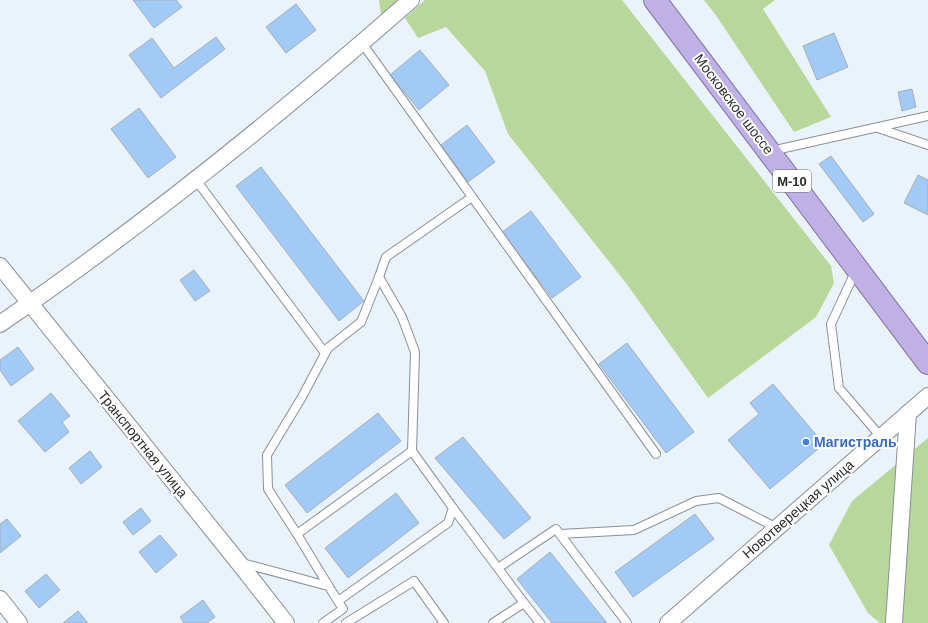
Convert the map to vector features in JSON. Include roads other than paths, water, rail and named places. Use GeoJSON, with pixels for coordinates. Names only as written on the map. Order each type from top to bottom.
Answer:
{"type":"FeatureCollection","features":[{"type":"Feature","properties":{"kind":"highway","name":"Московское шоссе"},"geometry":{"type":"LineString","coordinates":[[655,0],[928,363]]}},
{"type":"Feature","properties":{"kind":"street"},"geometry":{"type":"LineString","coordinates":[[0,324],[196,180],[362,43],[411,0]]}},
{"type":"Feature","properties":{"kind":"street","name":"Транспортная улица"},"geometry":{"type":"LineString","coordinates":[[0,266],[286,623]]}},
{"type":"Feature","properties":{"kind":"street","name":"Новотверецкая улица"},"geometry":{"type":"LineString","coordinates":[[668,623],[928,396]]}},
{"type":"Feature","properties":{"kind":"street"},"geometry":{"type":"LineString","coordinates":[[894,623],[908,413]]}},
{"type":"Feature","properties":{"kind":"street"},"geometry":{"type":"LineString","coordinates":[[0,599],[19,623]]}},
{"type":"Feature","properties":{"kind":"lane"},"geometry":{"type":"LineString","coordinates":[[362,43],[656,454]]}},
{"type":"Feature","properties":{"kind":"lane"},"geometry":{"type":"LineString","coordinates":[[770,152],[928,116]]}},
{"type":"Feature","properties":{"kind":"lane"},"geometry":{"type":"LineString","coordinates":[[877,128],[928,145]]}},
{"type":"Feature","properties":{"kind":"lane"},"geometry":{"type":"LineString","coordinates":[[196,180],[325,353]]}},
{"type":"Feature","properties":{"kind":"lane"},"geometry":{"type":"LineString","coordinates":[[444,623],[414,581],[345,623],[343,609],[268,489],[267,455],[302,397],[328,348],[361,322],[386,256],[472,197]]}},
{"type":"Feature","properties":{"kind":"lane"},"geometry":{"type":"LineString","coordinates":[[857,268],[832,324],[839,388],[881,437]]}},
{"type":"Feature","properties":{"kind":"lane"},"geometry":{"type":"LineString","coordinates":[[379,277],[402,317],[415,352],[412,451],[540,623]]}},
{"type":"Feature","properties":{"kind":"lane"},"geometry":{"type":"LineString","coordinates":[[297,534],[412,451]]}},
{"type":"Feature","properties":{"kind":"lane"},"geometry":{"type":"LineString","coordinates":[[560,534],[634,530],[696,501],[719,498],[777,528]]}},
{"type":"Feature","properties":{"kind":"lane"},"geometry":{"type":"LineString","coordinates":[[338,601],[448,523],[453,508]]}},
{"type":"Feature","properties":{"kind":"lane"},"geometry":{"type":"LineString","coordinates":[[498,568],[556,529],[627,623]]}},
{"type":"Feature","properties":{"kind":"lane"},"geometry":{"type":"LineString","coordinates":[[239,563],[328,586]]}},
{"type":"Feature","properties":{"kind":"lane"},"geometry":{"type":"LineString","coordinates":[[493,623],[524,603]]}},
{"type":"Feature","properties":{"kind":"lane"},"geometry":{"type":"LineString","coordinates":[[323,623],[343,609]]}},
{"type":"Feature","properties":{"kind":"place","name":"Магистраль"},"geometry":{"type":"Point","coordinates":[806,442]}}]}
